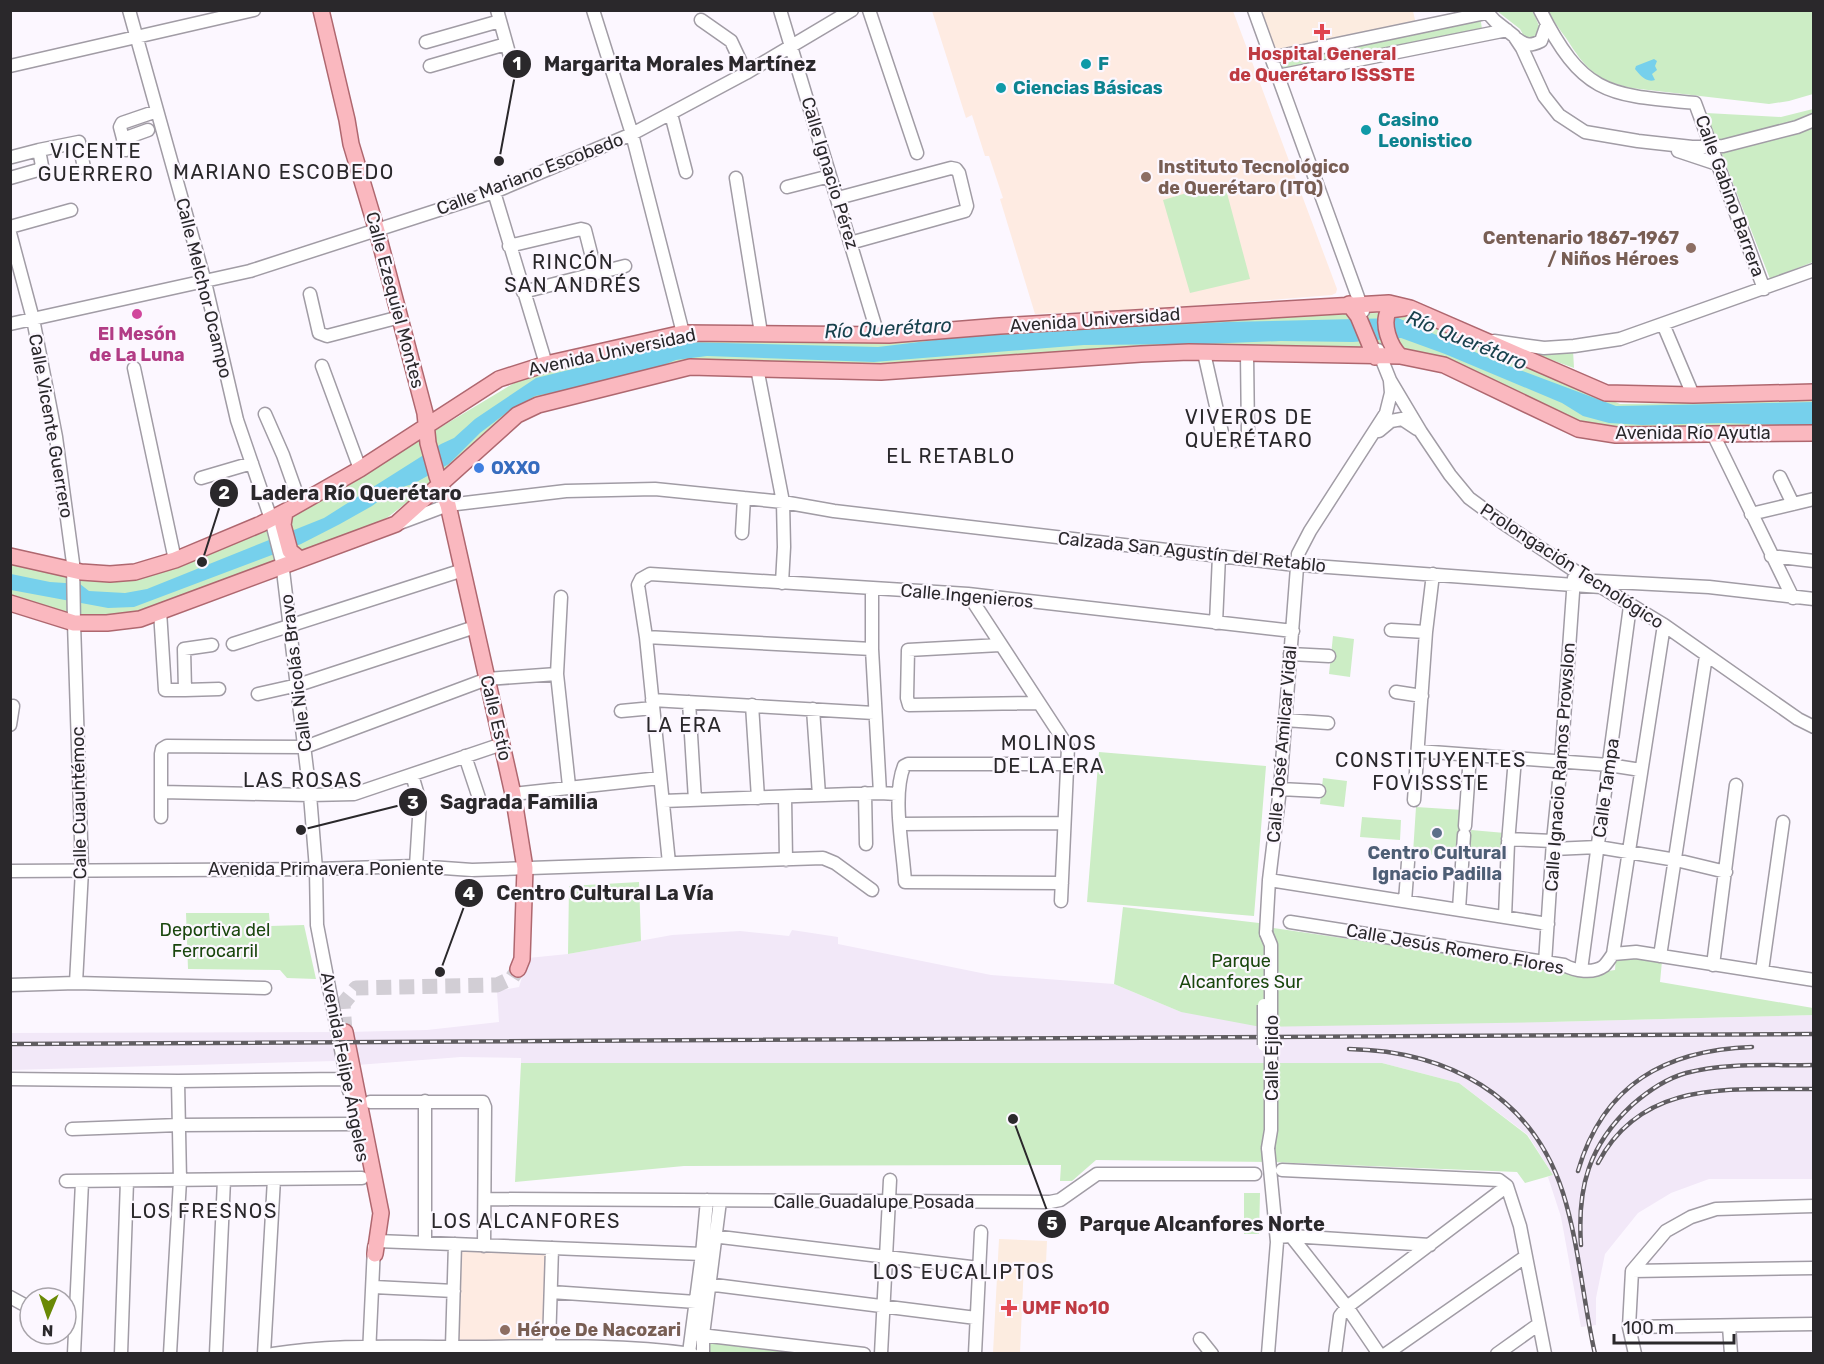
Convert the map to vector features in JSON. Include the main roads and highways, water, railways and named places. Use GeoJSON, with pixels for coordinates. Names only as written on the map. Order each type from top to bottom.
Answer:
{"type":"FeatureCollection","features":[{"type":"Feature","properties":{"kind":"main road","name":"Calle Ezequiel Montes"},"geometry":{"type":"LineString","coordinates":[[321,10],[348,120],[351,144],[400,317],[426,425],[428,443],[438,480],[448,505]]}},
{"type":"Feature","properties":{"kind":"main road","name":"Avenida Universidad"},"geometry":{"type":"LineString","coordinates":[[10,556],[74,577],[124,574],[175,560],[279,522],[300,503],[360,469],[499,379],[546,364],[683,333],[878,335],[1358,310],[1389,303],[1410,308],[1606,393],[1693,395],[1814,392]]}},
{"type":"Feature","properties":{"kind":"main road"},"geometry":{"type":"LineString","coordinates":[[1379,350],[1389,310],[1410,308]]}},
{"type":"Feature","properties":{"kind":"main road"},"geometry":{"type":"LineString","coordinates":[[1358,310],[1379,350]]}},
{"type":"Feature","properties":{"kind":"main road","name":"Avenida Universidad"},"geometry":{"type":"LineString","coordinates":[[10,603],[107,623],[140,619],[288,558],[396,524],[438,480],[517,415],[538,405],[690,367],[881,372],[1102,356],[1379,350],[1444,365]]}},
{"type":"Feature","properties":{"kind":"main road","name":"Avenida Río Ayutla"},"geometry":{"type":"LineString","coordinates":[[1444,365],[1578,429],[1616,435],[1814,433]]}},
{"type":"Feature","properties":{"kind":"main road","name":"Calle Estío"},"geometry":{"type":"LineString","coordinates":[[448,505],[513,794],[525,868],[522,959],[519,969]]}},
{"type":"Feature","properties":{"kind":"main road"},"geometry":{"type":"LineString","coordinates":[[279,522],[288,558]]}},
{"type":"Feature","properties":{"kind":"main road","name":"Avenida Felipe Ángeles"},"geometry":{"type":"LineString","coordinates":[[345,1032],[381,1213],[376,1248]]}},
{"type":"Feature","properties":{"kind":"water"},"geometry":{"type":"Polygon","coordinates":[[[1654,59],[1657,61],[1655,66],[1657,70],[1652,74],[1655,80],[1643,78],[1635,69],[1636,66],[1654,59]]]}},
{"type":"Feature","properties":{"kind":"water"},"geometry":{"type":"Polygon","coordinates":[[[1398,318],[1493,360],[1616,406],[1813,402],[1813,426],[1609,423],[1583,416],[1562,403],[1401,338],[1353,342],[1281,341],[1084,345],[874,362],[707,356],[676,360],[617,380],[535,396],[510,410],[480,433],[449,464],[413,484],[395,489],[372,506],[340,524],[301,544],[134,607],[108,608],[11,590],[11,574],[50,582],[80,584],[89,591],[125,593],[147,589],[324,518],[454,438],[475,419],[536,378],[683,342],[878,347],[960,337],[1226,322],[1398,318]]]}},
{"type":"Feature","properties":{"kind":"tunnel"},"geometry":{"type":"LineString","coordinates":[[345,1032],[343,1004],[356,988],[497,985],[512,978],[518,969]]}},
{"type":"Feature","properties":{"kind":"railway"},"geometry":{"type":"LineString","coordinates":[[10,1044],[1814,1034]]}},
{"type":"Feature","properties":{"kind":"railway"},"geometry":{"type":"LineString","coordinates":[[1578,1171],[1589,1141],[1604,1115],[1621,1094],[1642,1078],[1692,1055],[1752,1047]]}},
{"type":"Feature","properties":{"kind":"railway"},"geometry":{"type":"LineString","coordinates":[[1349,1049],[1385,1052],[1419,1059],[1452,1070],[1481,1085],[1508,1105],[1530,1129],[1549,1159],[1563,1193],[1573,1232],[1595,1354]]}},
{"type":"Feature","properties":{"kind":"railway"},"geometry":{"type":"LineString","coordinates":[[1581,1245],[1581,1204],[1589,1168],[1605,1136],[1617,1120],[1644,1095],[1657,1086],[1686,1073],[1717,1067],[1814,1065]]}},
{"type":"Feature","properties":{"kind":"railway"},"geometry":{"type":"LineString","coordinates":[[1598,1163],[1617,1135],[1639,1116],[1664,1102],[1692,1094],[1721,1090],[1814,1089]]}},
{"type":"Feature","properties":{"kind":"place","name":"Hospital General de Querétaro ISSSTE"},"geometry":{"type":"Point","coordinates":[1322,32]}},
{"type":"Feature","properties":{"kind":"place","name":"F"},"geometry":{"type":"Point","coordinates":[1086,64]}},
{"type":"Feature","properties":{"kind":"place","name":"Ciencias Básicas"},"geometry":{"type":"Point","coordinates":[1001,88]}},
{"type":"Feature","properties":{"kind":"place","name":"Casino Leonistico"},"geometry":{"type":"Point","coordinates":[1366,130]}},
{"type":"Feature","properties":{"kind":"place","name":"Margarita Morales Martínez"},"geometry":{"type":"Point","coordinates":[499,161]}},
{"type":"Feature","properties":{"kind":"place","name":"Instituto Tecnológico de Querétaro (ITQ)"},"geometry":{"type":"Point","coordinates":[1146,177]}},
{"type":"Feature","properties":{"kind":"place","name":"Centenario 1867-1967 / Niños Héroes"},"geometry":{"type":"Point","coordinates":[1691,248]}},
{"type":"Feature","properties":{"kind":"place","name":"El Mesón de La Luna"},"geometry":{"type":"Point","coordinates":[137,314]}},
{"type":"Feature","properties":{"kind":"place","name":"OXXO"},"geometry":{"type":"Point","coordinates":[479,468]}},
{"type":"Feature","properties":{"kind":"place","name":"Ladera Río Querétaro"},"geometry":{"type":"Point","coordinates":[202,562]}},
{"type":"Feature","properties":{"kind":"place","name":"Sagrada Familia"},"geometry":{"type":"Point","coordinates":[301,830]}},
{"type":"Feature","properties":{"kind":"place","name":"Centro Cultural Ignacio Padilla"},"geometry":{"type":"Point","coordinates":[1437,833]}},
{"type":"Feature","properties":{"kind":"place","name":"Centro Cultural La Vía"},"geometry":{"type":"Point","coordinates":[440,972]}},
{"type":"Feature","properties":{"kind":"place","name":"Parque Alcanfores Norte"},"geometry":{"type":"Point","coordinates":[1013,1119]}},
{"type":"Feature","properties":{"kind":"place","name":"UMF No10"},"geometry":{"type":"Point","coordinates":[1009,1308]}},
{"type":"Feature","properties":{"kind":"place","name":"Héroe De Nacozari"},"geometry":{"type":"Point","coordinates":[505,1330]}},
{"type":"Feature","properties":{"kind":"district","name":"VICENTE GUERRERO"},"geometry":{"type":"Point","coordinates":[96,162]}},
{"type":"Feature","properties":{"kind":"district","name":"MARIANO ESCOBEDO"},"geometry":{"type":"Point","coordinates":[284,172]}},
{"type":"Feature","properties":{"kind":"district","name":"RINCÓN SAN ANDRÉS"},"geometry":{"type":"Point","coordinates":[573,274]}},
{"type":"Feature","properties":{"kind":"district","name":"VIVEROS DE QUERÉTARO"},"geometry":{"type":"Point","coordinates":[1249,428]}},
{"type":"Feature","properties":{"kind":"district","name":"EL RETABLO"},"geometry":{"type":"Point","coordinates":[951,456]}},
{"type":"Feature","properties":{"kind":"district","name":"LA ERA"},"geometry":{"type":"Point","coordinates":[684,725]}},
{"type":"Feature","properties":{"kind":"district","name":"MOLINOS DE LA ERA"},"geometry":{"type":"Point","coordinates":[1049,754]}},
{"type":"Feature","properties":{"kind":"district","name":"CONSTITUYENTES FOVISSSTE"},"geometry":{"type":"Point","coordinates":[1431,772]}},
{"type":"Feature","properties":{"kind":"district","name":"LAS ROSAS"},"geometry":{"type":"Point","coordinates":[303,780]}},
{"type":"Feature","properties":{"kind":"district","name":"LOS FRESNOS"},"geometry":{"type":"Point","coordinates":[204,1211]}},
{"type":"Feature","properties":{"kind":"district","name":"LOS ALCANFORES"},"geometry":{"type":"Point","coordinates":[526,1221]}},
{"type":"Feature","properties":{"kind":"district","name":"LOS EUCALIPTOS"},"geometry":{"type":"Point","coordinates":[964,1272]}},
{"type":"Feature","properties":{"kind":"water label","name":"Río Querétaro"},"geometry":{"type":"Point","coordinates":[888,328]}},
{"type":"Feature","properties":{"kind":"water label","name":"Río Querétaro"},"geometry":{"type":"Point","coordinates":[1467,340]}},
{"type":"Feature","properties":{"kind":"park label","name":"Deportiva del Ferrocarril"},"geometry":{"type":"Point","coordinates":[215,940]}},
{"type":"Feature","properties":{"kind":"park label","name":"Parque Alcanfores Sur"},"geometry":{"type":"Point","coordinates":[1241,971]}}]}
